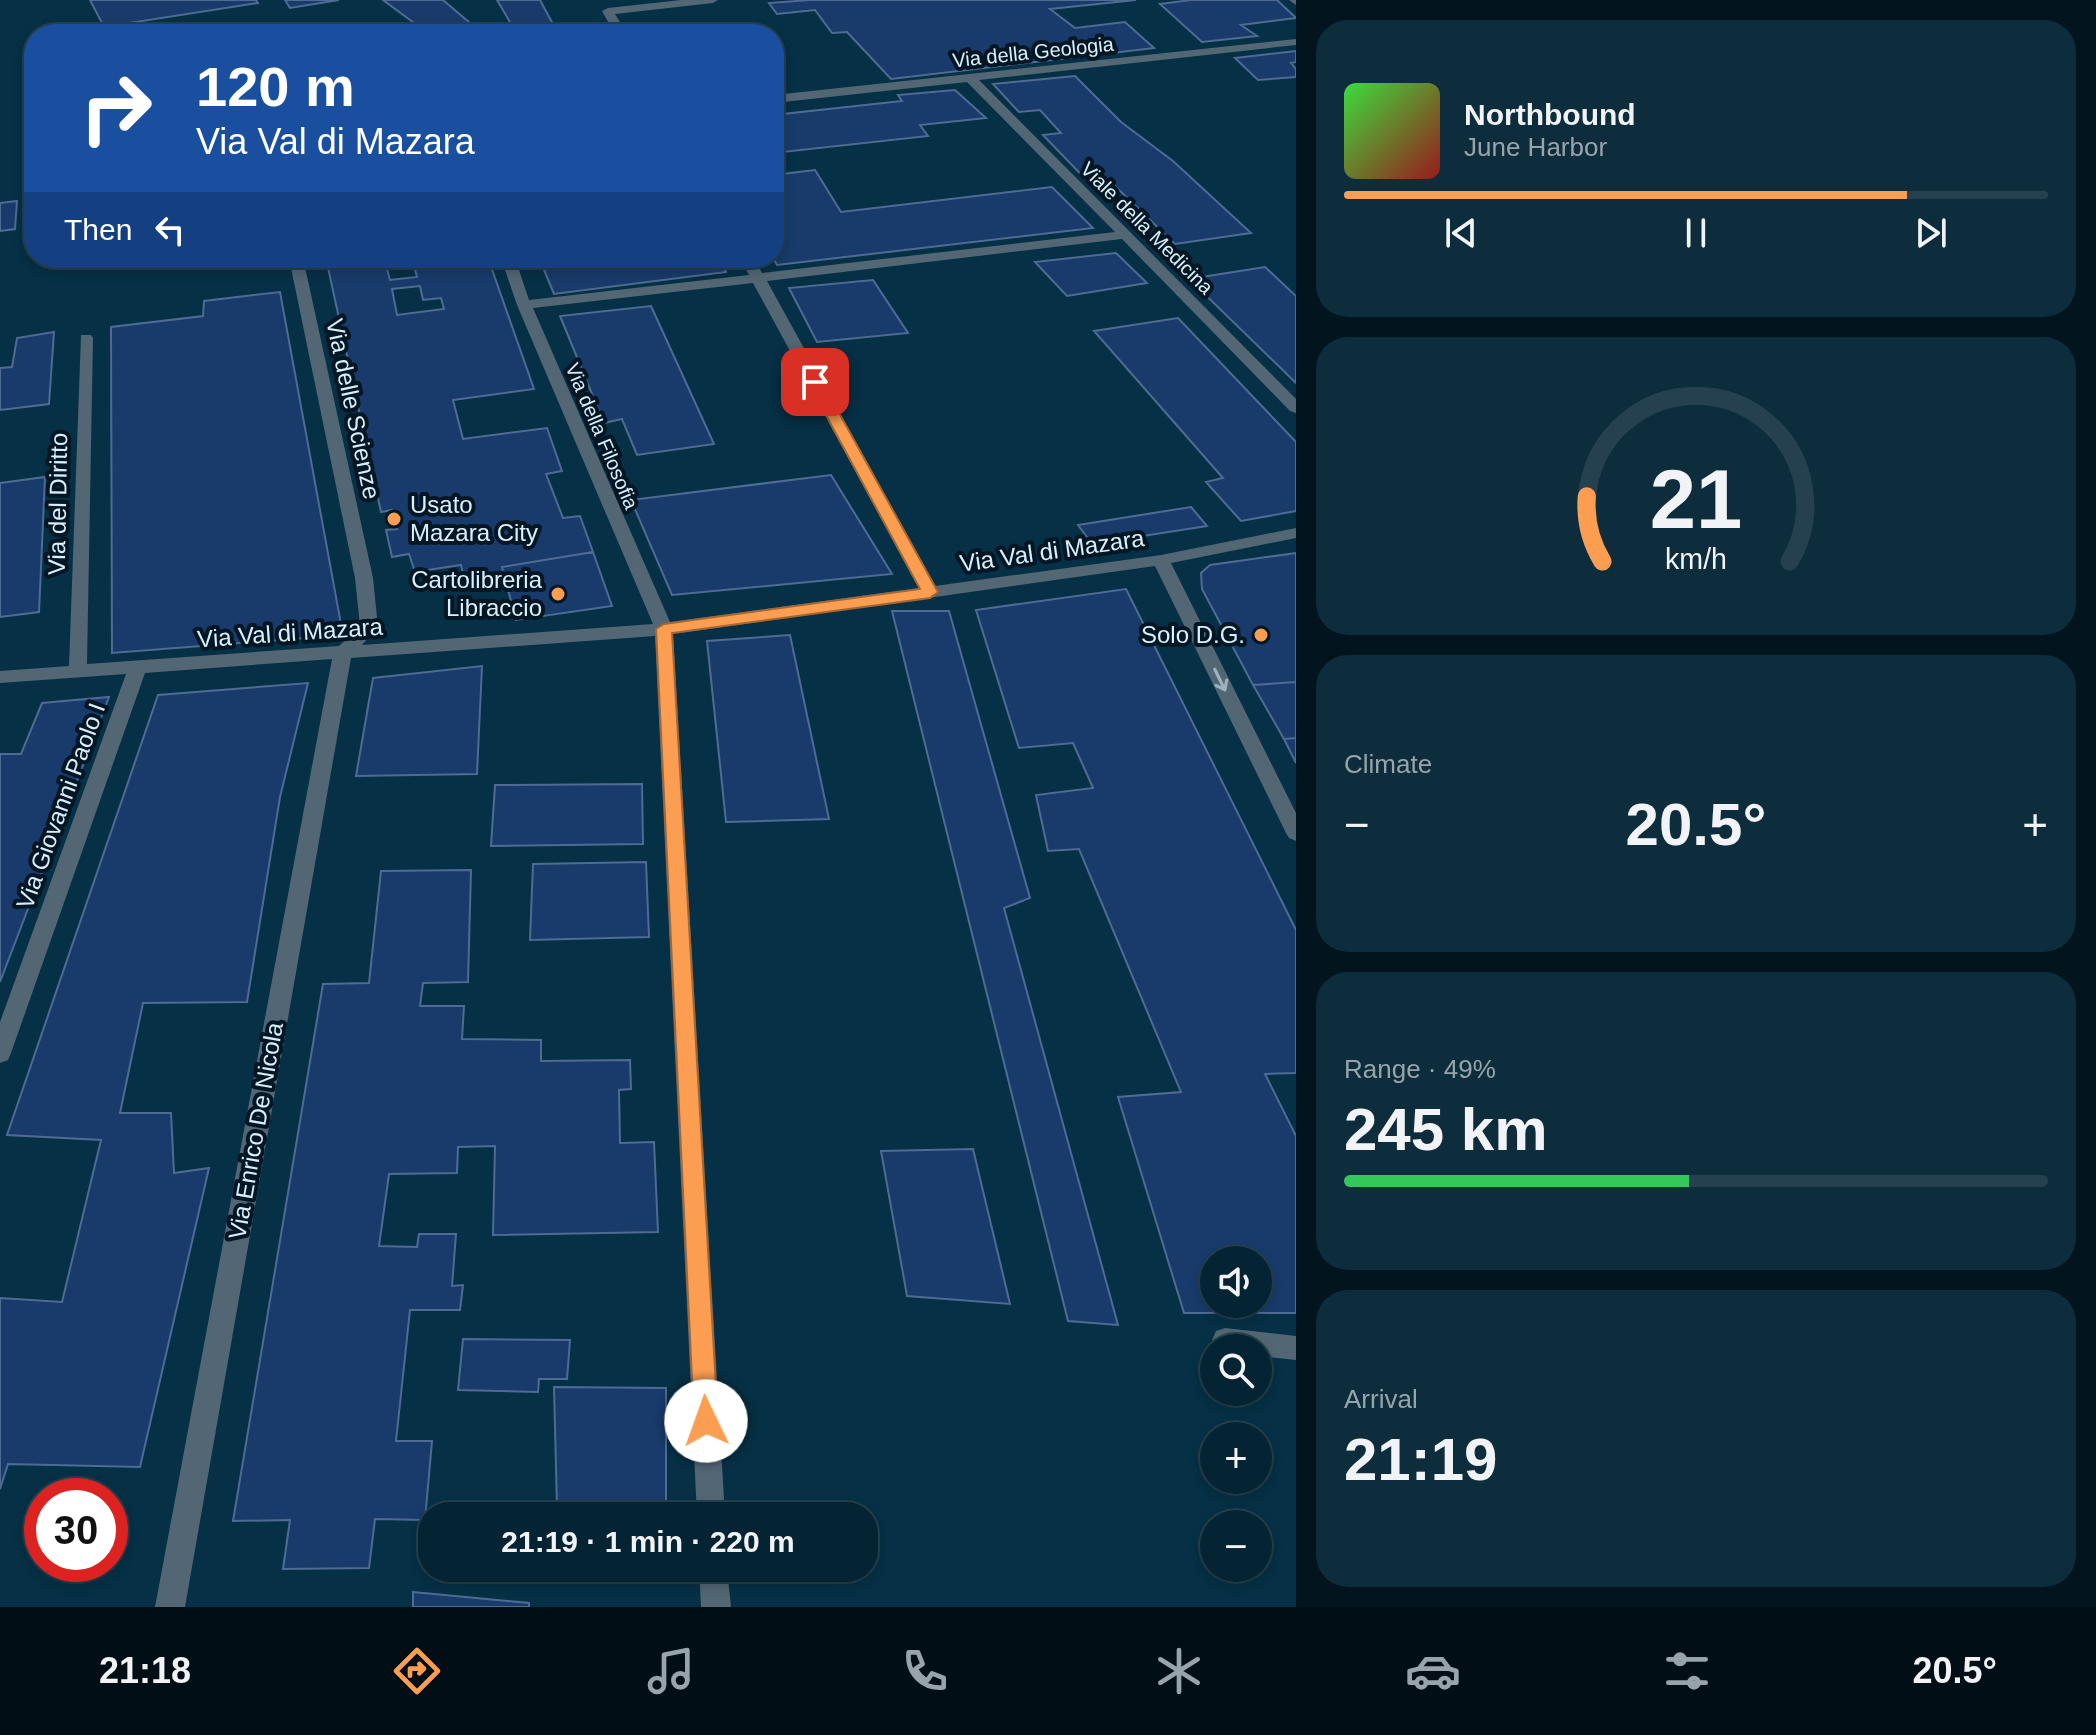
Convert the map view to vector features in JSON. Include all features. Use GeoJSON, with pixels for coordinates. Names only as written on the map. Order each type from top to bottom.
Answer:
{"type":"FeatureCollection","features":[{"type":"Feature","properties":{"kind":"street"},"geometry":{"type":"LineString","coordinates":[[615,24],[608,11],[713,0]]}},
{"type":"Feature","properties":{"kind":"street","name":"Via della Geologia"},"geometry":{"type":"LineString","coordinates":[[784,98],[1296,42]]}},
{"type":"Feature","properties":{"kind":"street","name":"Viale della Medicina"},"geometry":{"type":"LineString","coordinates":[[969,77],[1296,408]]}},
{"type":"Feature","properties":{"kind":"street"},"geometry":{"type":"LineString","coordinates":[[524,305],[1125,235]]}},
{"type":"Feature","properties":{"kind":"street","name":"Via delle Scienze"},"geometry":{"type":"LineString","coordinates":[[298,268],[364,578],[369,627],[342,654]]}},
{"type":"Feature","properties":{"kind":"street","name":"Via della Filosofia"},"geometry":{"type":"LineString","coordinates":[[511,268],[524,305],[664,629]]}},
{"type":"Feature","properties":{"kind":"street"},"geometry":{"type":"LineString","coordinates":[[752,268],[930,592]]}},
{"type":"Feature","properties":{"kind":"street","name":"Via del Diritto"},"geometry":{"type":"LineString","coordinates":[[78,670],[86,338]]}},
{"type":"Feature","properties":{"kind":"street","name":"Via Val di Mazara"},"geometry":{"type":"LineString","coordinates":[[0,677],[664,629],[1161,560],[1296,533]]}},
{"type":"Feature","properties":{"kind":"street"},"geometry":{"type":"LineString","coordinates":[[1161,560],[1296,833]]}},
{"type":"Feature","properties":{"kind":"street"},"geometry":{"type":"LineString","coordinates":[[664,629],[710,1502]]}},
{"type":"Feature","properties":{"kind":"street","name":"Via Enrico De Nicola"},"geometry":{"type":"LineString","coordinates":[[170,1607],[342,654]]}},
{"type":"Feature","properties":{"kind":"street","name":"Via Giovanni Paolo I"},"geometry":{"type":"LineString","coordinates":[[0,1053],[138,667]]}},
{"type":"Feature","properties":{"kind":"street"},"geometry":{"type":"LineString","coordinates":[[1272,1345],[1296,1348]]}},
{"type":"Feature","properties":{"kind":"street"},"geometry":{"type":"LineString","coordinates":[[714,1582],[716,1607]]}},
{"type":"Feature","properties":{"kind":"building"},"geometry":{"type":"Polygon","coordinates":[[[90,0],[256,0],[258,3],[123,24],[102,24],[90,0]]]}},
{"type":"Feature","properties":{"kind":"building"},"geometry":{"type":"Polygon","coordinates":[[[285,0],[339,0],[290,8],[285,0]]]}},
{"type":"Feature","properties":{"kind":"building"},"geometry":{"type":"Polygon","coordinates":[[[383,0],[443,0],[471,24],[415,24],[383,0]]]}},
{"type":"Feature","properties":{"kind":"building"},"geometry":{"type":"Polygon","coordinates":[[[497,0],[540,0],[553,24],[511,24],[497,0]]]}},
{"type":"Feature","properties":{"kind":"building"},"geometry":{"type":"Polygon","coordinates":[[[810,0],[1136,0],[1050,9],[1075,28],[1125,22],[1154,48],[891,79],[847,32],[832,33],[815,10],[777,14],[769,3],[810,0]]]}},
{"type":"Feature","properties":{"kind":"building"},"geometry":{"type":"Polygon","coordinates":[[[1191,0],[1277,0],[1296,18],[1241,25],[1257,36],[1202,42],[1160,4],[1191,0]]]}},
{"type":"Feature","properties":{"kind":"building"},"geometry":{"type":"Polygon","coordinates":[[[1296,51],[1296,62],[1291,63],[1296,69],[1296,77],[1258,80],[1235,58],[1296,51]]]}},
{"type":"Feature","properties":{"kind":"building"},"geometry":{"type":"Polygon","coordinates":[[[1075,76],[1121,122],[1173,161],[1251,233],[1175,244],[1115,186],[1095,189],[1043,135],[1061,133],[1040,110],[1019,112],[993,84],[1075,76]]]}},
{"type":"Feature","properties":{"kind":"building"},"geometry":{"type":"Polygon","coordinates":[[[955,90],[986,118],[920,125],[928,136],[784,152],[784,114],[902,101],[898,95],[955,90]]]}},
{"type":"Feature","properties":{"kind":"building"},"geometry":{"type":"Polygon","coordinates":[[[815,170],[841,212],[1052,187],[1093,228],[784,264],[784,174],[815,170]]]}},
{"type":"Feature","properties":{"kind":"building"},"geometry":{"type":"Polygon","coordinates":[[[17,201],[15,229],[0,231],[0,203],[17,201]]]}},
{"type":"Feature","properties":{"kind":"building"},"geometry":{"type":"Polygon","coordinates":[[[1116,253],[1147,283],[1067,296],[1035,262],[1116,253]]]}},
{"type":"Feature","properties":{"kind":"building"},"geometry":{"type":"Polygon","coordinates":[[[1265,267],[1296,296],[1296,383],[1189,279],[1265,267]]]}},
{"type":"Feature","properties":{"kind":"building"},"geometry":{"type":"Polygon","coordinates":[[[328,268],[387,268],[390,280],[417,277],[415,268],[492,268],[534,389],[453,400],[463,439],[547,428],[562,471],[546,474],[563,518],[580,516],[593,552],[502,567],[505,582],[466,588],[461,565],[415,572],[409,554],[392,557],[386,530],[397,529],[392,510],[381,512],[328,268]],[[420,286],[392,289],[397,315],[444,309],[441,298],[423,300],[420,286]]]}},
{"type":"Feature","properties":{"kind":"building"},"geometry":{"type":"Polygon","coordinates":[[[543,268],[724,268],[726,272],[554,294],[543,268]]]}},
{"type":"Feature","properties":{"kind":"building"},"geometry":{"type":"Polygon","coordinates":[[[873,280],[908,333],[817,342],[789,288],[873,280]]]}},
{"type":"Feature","properties":{"kind":"building"},"geometry":{"type":"Polygon","coordinates":[[[280,292],[343,635],[112,653],[111,327],[203,316],[204,301],[280,292]]]}},
{"type":"Feature","properties":{"kind":"building"},"geometry":{"type":"Polygon","coordinates":[[[651,306],[714,444],[637,455],[622,419],[604,423],[560,316],[651,306]]]}},
{"type":"Feature","properties":{"kind":"building"},"geometry":{"type":"Polygon","coordinates":[[[1178,318],[1296,442],[1296,511],[1241,521],[1206,482],[1223,478],[1094,331],[1178,318]]]}},
{"type":"Feature","properties":{"kind":"building"},"geometry":{"type":"Polygon","coordinates":[[[54,332],[49,404],[0,410],[0,368],[12,367],[17,338],[54,332]]]}},
{"type":"Feature","properties":{"kind":"building"},"geometry":{"type":"Polygon","coordinates":[[[831,475],[892,574],[672,595],[631,500],[831,475]]]}},
{"type":"Feature","properties":{"kind":"building"},"geometry":{"type":"Polygon","coordinates":[[[45,477],[39,612],[0,617],[0,483],[45,477]]]}},
{"type":"Feature","properties":{"kind":"building"},"geometry":{"type":"Polygon","coordinates":[[[1191,507],[1207,526],[1092,544],[1078,525],[1191,507]]]}},
{"type":"Feature","properties":{"kind":"building","name":"Cartolibreria Libraccio"},"geometry":{"type":"Polygon","coordinates":[[[593,552],[612,606],[516,620],[502,567],[593,552]]]}},
{"type":"Feature","properties":{"kind":"building","name":"Solo D.G."},"geometry":{"type":"Polygon","coordinates":[[[1296,553],[1296,682],[1253,685],[1202,589],[1201,573],[1210,565],[1296,553]]]}},
{"type":"Feature","properties":{"kind":"building"},"geometry":{"type":"Polygon","coordinates":[[[1126,589],[1296,930],[1296,1073],[1265,1074],[1296,1136],[1296,1313],[1272,1313],[1272,1246],[1200,1246],[1200,1313],[1184,1313],[1118,1097],[1181,1092],[1079,849],[1048,851],[1036,795],[1093,788],[1073,743],[1019,748],[976,610],[1126,589]]]}},
{"type":"Feature","properties":{"kind":"building"},"geometry":{"type":"Polygon","coordinates":[[[892,611],[949,611],[1030,898],[1004,908],[1118,1325],[1068,1321],[892,611]]]}},
{"type":"Feature","properties":{"kind":"building"},"geometry":{"type":"Polygon","coordinates":[[[790,635],[829,819],[726,822],[707,641],[790,635]]]}},
{"type":"Feature","properties":{"kind":"building"},"geometry":{"type":"Polygon","coordinates":[[[482,666],[477,774],[356,776],[373,678],[482,666]]]}},
{"type":"Feature","properties":{"kind":"building"},"geometry":{"type":"Polygon","coordinates":[[[1296,682],[1296,738],[1284,739],[1253,685],[1296,682]]]}},
{"type":"Feature","properties":{"kind":"building"},"geometry":{"type":"Polygon","coordinates":[[[308,683],[280,797],[247,1002],[143,1003],[120,1113],[171,1113],[174,1173],[209,1168],[140,1467],[8,1464],[0,1489],[0,1298],[62,1302],[101,1140],[7,1135],[158,695],[308,683]]]}},
{"type":"Feature","properties":{"kind":"building"},"geometry":{"type":"Polygon","coordinates":[[[109,697],[0,982],[0,754],[21,754],[42,703],[109,697]]]}},
{"type":"Feature","properties":{"kind":"building"},"geometry":{"type":"Polygon","coordinates":[[[1296,738],[1296,763],[1284,739],[1296,738]]]}},
{"type":"Feature","properties":{"kind":"building"},"geometry":{"type":"Polygon","coordinates":[[[642,784],[643,844],[491,846],[495,785],[642,784]]]}},
{"type":"Feature","properties":{"kind":"building"},"geometry":{"type":"Polygon","coordinates":[[[646,862],[649,937],[530,940],[533,864],[646,862]]]}},
{"type":"Feature","properties":{"kind":"building"},"geometry":{"type":"Polygon","coordinates":[[[471,870],[468,982],[423,983],[420,1006],[464,1006],[462,1039],[541,1040],[541,1061],[630,1060],[631,1089],[619,1090],[620,1143],[654,1142],[658,1232],[493,1235],[495,1146],[458,1147],[457,1173],[389,1174],[379,1246],[417,1247],[419,1234],[456,1234],[452,1286],[463,1285],[460,1310],[410,1310],[396,1441],[432,1441],[427,1502],[418,1502],[418,1520],[375,1519],[369,1568],[283,1569],[290,1520],[233,1521],[323,984],[369,983],[381,871],[471,870]]]}},
{"type":"Feature","properties":{"kind":"building"},"geometry":{"type":"Polygon","coordinates":[[[973,1149],[1010,1304],[907,1296],[881,1151],[973,1149]]]}},
{"type":"Feature","properties":{"kind":"building"},"geometry":{"type":"Polygon","coordinates":[[[463,1339],[570,1340],[567,1379],[539,1379],[538,1392],[458,1390],[463,1339]]]}},
{"type":"Feature","properties":{"kind":"building"},"geometry":{"type":"Polygon","coordinates":[[[554,1387],[666,1388],[666,1502],[557,1502],[554,1387]]]}},
{"type":"Feature","properties":{"kind":"building"},"geometry":{"type":"Polygon","coordinates":[[[413,1592],[529,1603],[529,1607],[413,1607],[413,1592]]]}},
{"type":"Feature","properties":{"kind":"place","name":"Usato Mazara City"},"geometry":{"type":"Point","coordinates":[394,519]}},
{"type":"Feature","properties":{"kind":"place","name":"Cartolibreria Libraccio"},"geometry":{"type":"Point","coordinates":[558,594]}},
{"type":"Feature","properties":{"kind":"place","name":"Solo D.G."},"geometry":{"type":"Point","coordinates":[1261,635]}},
{"type":"Feature","properties":{"kind":"route"},"geometry":{"type":"LineString","coordinates":[[706,1421],[664,629],[930,592],[815,382]]}}]}
